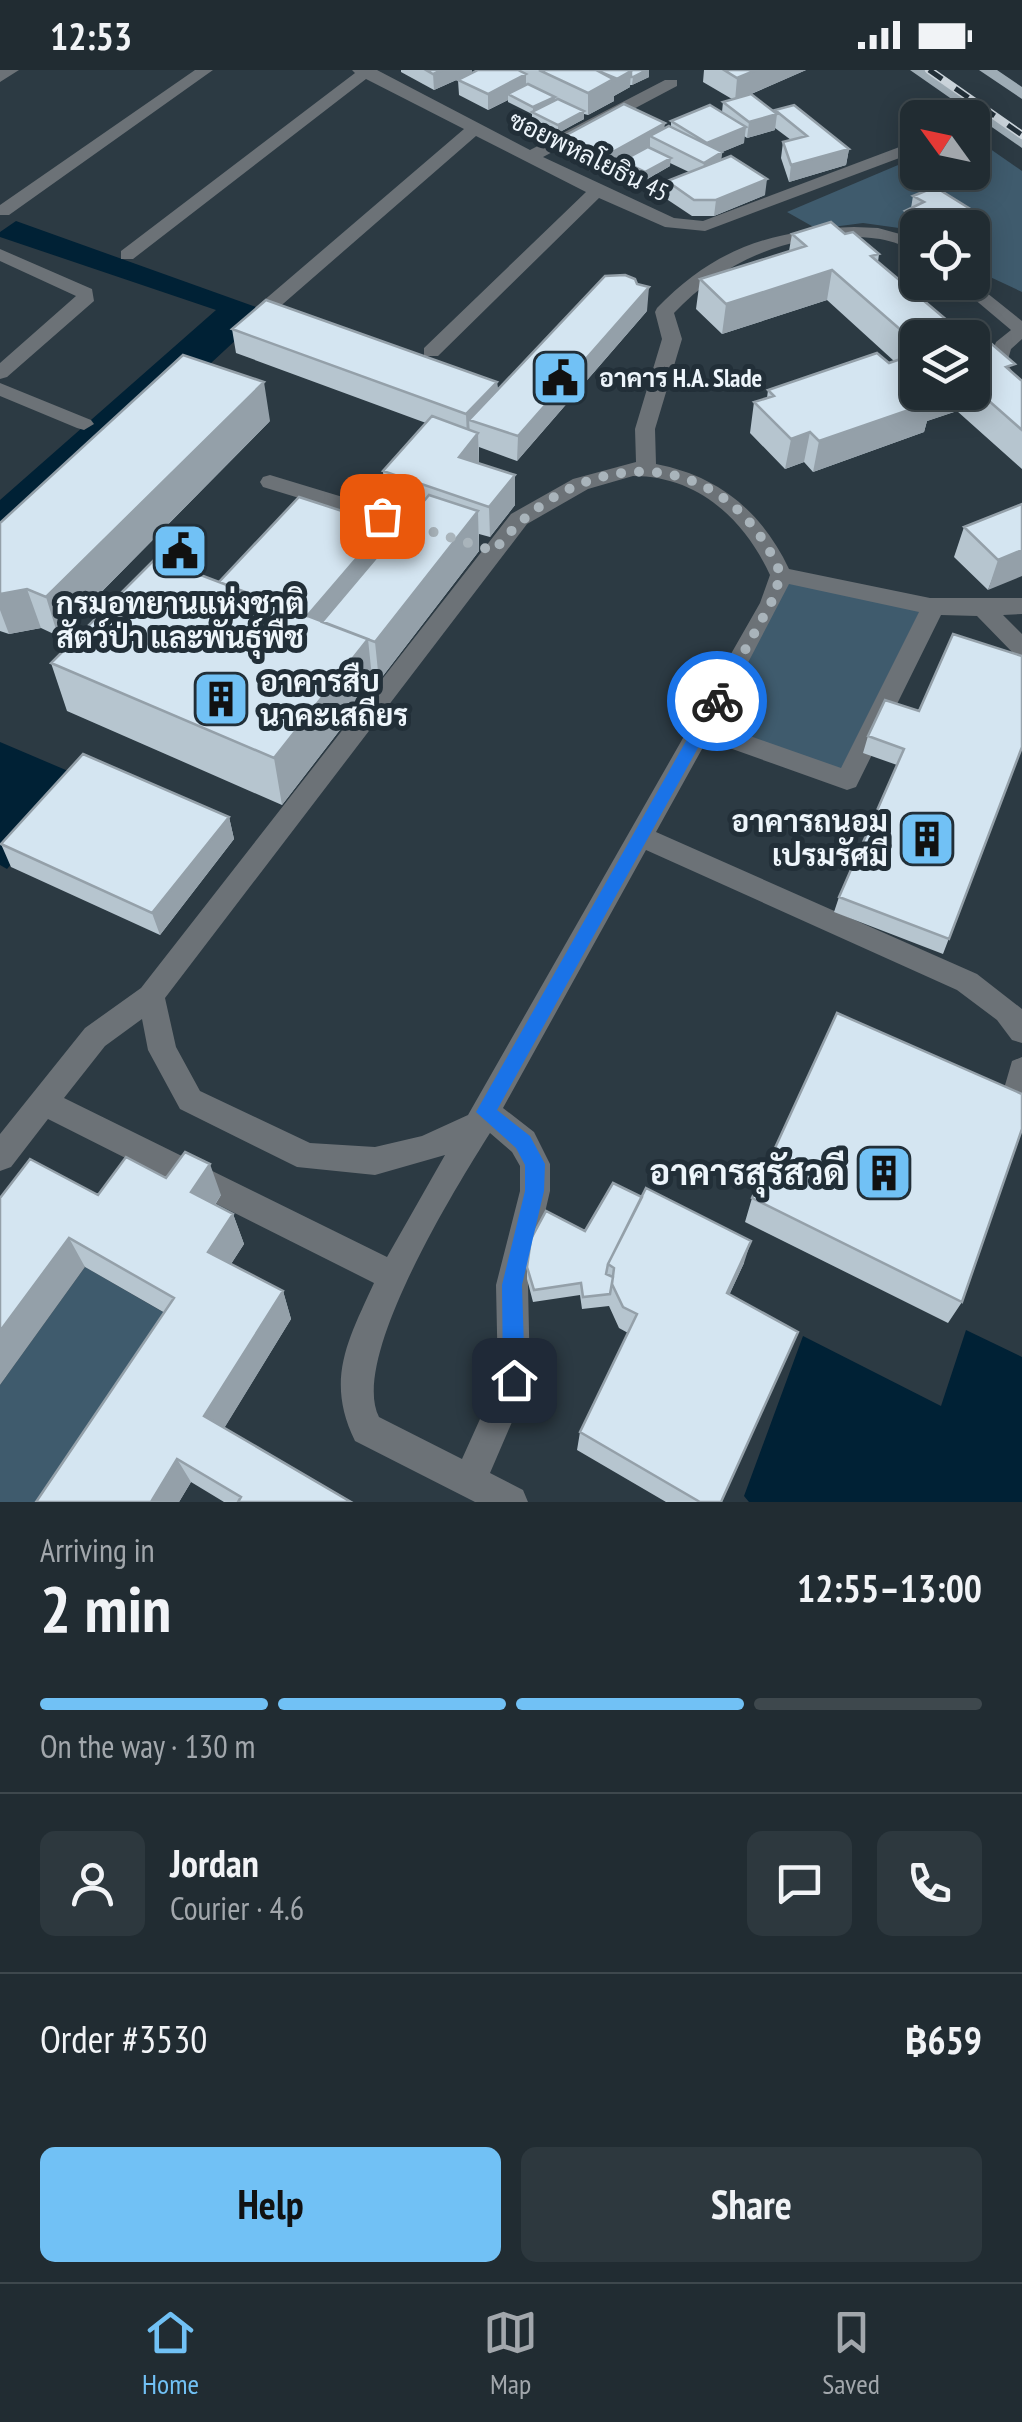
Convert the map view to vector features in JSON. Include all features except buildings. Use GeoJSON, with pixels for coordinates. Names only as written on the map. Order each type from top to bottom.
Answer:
{"type":"FeatureCollection","features":[{"type":"Feature","properties":{"kind":"main road"},"geometry":{"type":"LineString","coordinates":[[918,70],[954,100]]}},
{"type":"Feature","properties":{"kind":"main road"},"geometry":{"type":"LineString","coordinates":[[986,70],[1022,94]]}},
{"type":"Feature","properties":{"kind":"main road"},"geometry":{"type":"LineString","coordinates":[[990,127],[1022,143]]}},
{"type":"Feature","properties":{"kind":"street"},"geometry":{"type":"LineString","coordinates":[[0,77],[12,70]]}},
{"type":"Feature","properties":{"kind":"street"},"geometry":{"type":"LineString","coordinates":[[3,211],[205,70]]}},
{"type":"Feature","properties":{"kind":"street"},"geometry":{"type":"LineString","coordinates":[[127,255],[364,71]]}},
{"type":"Feature","properties":{"kind":"street","name":"ซอยพหลโยธิน 45"},"geometry":{"type":"LineString","coordinates":[[364,71],[597,192],[671,223],[705,226],[900,152]]}},
{"type":"Feature","properties":{"kind":"street"},"geometry":{"type":"LineString","coordinates":[[530,156],[670,83]]}},
{"type":"Feature","properties":{"kind":"street"},"geometry":{"type":"LineString","coordinates":[[269,306],[475,128]]}},
{"type":"Feature","properties":{"kind":"street"},"geometry":{"type":"LineString","coordinates":[[432,352],[597,192]]}},
{"type":"Feature","properties":{"kind":"street"},"geometry":{"type":"LineString","coordinates":[[646,468],[645,429],[672,340],[664,312],[698,277],[739,254],[827,234],[860,230],[900,236]]}},
{"type":"Feature","properties":{"kind":"street"},"geometry":{"type":"LineString","coordinates":[[827,234],[855,257]]}},
{"type":"Feature","properties":{"kind":"street"},"geometry":{"type":"LineString","coordinates":[[0,254],[86,292],[85,302],[0,373]]}},
{"type":"Feature","properties":{"kind":"street"},"geometry":{"type":"LineString","coordinates":[[985,300],[1022,330],[999,349],[996,362],[1000,376]]}},
{"type":"Feature","properties":{"kind":"street"},"geometry":{"type":"LineString","coordinates":[[990,368],[1022,397]]}},
{"type":"Feature","properties":{"kind":"street"},"geometry":{"type":"LineString","coordinates":[[0,389],[84,424]]}},
{"type":"Feature","properties":{"kind":"street"},"geometry":{"type":"LineString","coordinates":[[0,1158],[95,1037],[150,996],[476,545],[552,497],[616,474],[646,468],[710,488],[735,506],[768,542],[781,575],[771,603],[702,728],[640,836],[393,1276],[352,1385],[358,1416],[367,1428],[495,1496],[514,1380],[512,1285],[534,1191],[535,1164],[523,1142],[482,1118]]}},
{"type":"Feature","properties":{"kind":"street"},"geometry":{"type":"LineString","coordinates":[[270,482],[476,545]]}},
{"type":"Feature","properties":{"kind":"street"},"geometry":{"type":"LineString","coordinates":[[781,575],[932,609],[985,611],[1022,606]]}},
{"type":"Feature","properties":{"kind":"street"},"geometry":{"type":"LineString","coordinates":[[702,728],[847,780],[932,609]]}},
{"type":"Feature","properties":{"kind":"street"},"geometry":{"type":"LineString","coordinates":[[985,611],[1022,648]]}},
{"type":"Feature","properties":{"kind":"street"},"geometry":{"type":"LineString","coordinates":[[640,836],[967,982],[1007,1011],[1022,1031]]}},
{"type":"Feature","properties":{"kind":"street"},"geometry":{"type":"LineString","coordinates":[[150,996],[162,1050],[190,1100],[308,1158],[375,1161],[426,1149],[482,1118]]}},
{"type":"Feature","properties":{"kind":"street"},"geometry":{"type":"LineString","coordinates":[[1014,1106],[1022,1070]]}},
{"type":"Feature","properties":{"kind":"street"},"geometry":{"type":"LineString","coordinates":[[44,1102],[393,1276]]}},
{"type":"Feature","properties":{"kind":"shaded area"},"geometry":{"type":"Polygon","coordinates":[[[990,149],[1022,171],[1022,292],[990,277],[990,210],[900,210],[900,229],[863,223],[817,229],[787,212],[900,164],[900,190],[990,190],[990,149]]]}},
{"type":"Feature","properties":{"kind":"shaded area"},"geometry":{"type":"Polygon","coordinates":[[[16,221],[267,311],[0,559],[0,500],[216,310],[0,237],[0,232],[16,221]]]}},
{"type":"Feature","properties":{"kind":"shaded area"},"geometry":{"type":"Polygon","coordinates":[[[781,575],[932,609],[847,780],[701,728],[781,575]]]}},
{"type":"Feature","properties":{"kind":"shaded area"},"geometry":{"type":"Polygon","coordinates":[[[0,742],[87,779],[7,869],[0,865],[0,742]]]}},
{"type":"Feature","properties":{"kind":"shaded area"},"geometry":{"type":"Polygon","coordinates":[[[85,1267],[187,1326],[70,1502],[0,1502],[0,1385],[85,1267]]]}},
{"type":"Feature","properties":{"kind":"shaded area"},"geometry":{"type":"Polygon","coordinates":[[[966,1330],[1022,1357],[1022,1502],[749,1502],[744,1496],[803,1336],[941,1406],[966,1330]]]}},
{"type":"Feature","properties":{"kind":"railway"},"geometry":{"type":"LineString","coordinates":[[929,70],[1022,135]]}},
{"type":"Feature","properties":{"kind":"way so far"},"geometry":{"type":"LineString","coordinates":[[382,516],[494,551],[519,519],[552,497],[594,480],[646,468],[710,488],[747,516],[768,542],[781,575],[771,603],[717,701]]}},
{"type":"Feature","properties":{"kind":"place","name":"อาคาร H.A. Slade"},"geometry":{"type":"Point","coordinates":[560,378]}},
{"type":"Feature","properties":{"kind":"place","name":"กรมอุทยานแห่งชาติ สัตว์ป่า และพันธุ์พืช"},"geometry":{"type":"Point","coordinates":[180,551]}},
{"type":"Feature","properties":{"kind":"place","name":"อาคารสืบ นาคะเสถียร"},"geometry":{"type":"Point","coordinates":[221,699]}},
{"type":"Feature","properties":{"kind":"place","name":"อาคารถนอม เปรมรัศมี"},"geometry":{"type":"Point","coordinates":[927,839]}},
{"type":"Feature","properties":{"kind":"place","name":"อาคารสุรัสวดี"},"geometry":{"type":"Point","coordinates":[884,1173]}},
{"type":"Feature","properties":{"kind":"route"},"geometry":{"type":"LineString","coordinates":[[514,1380],[512,1285],[534,1191],[535,1164],[523,1142],[485,1112],[717,701]]}}]}
